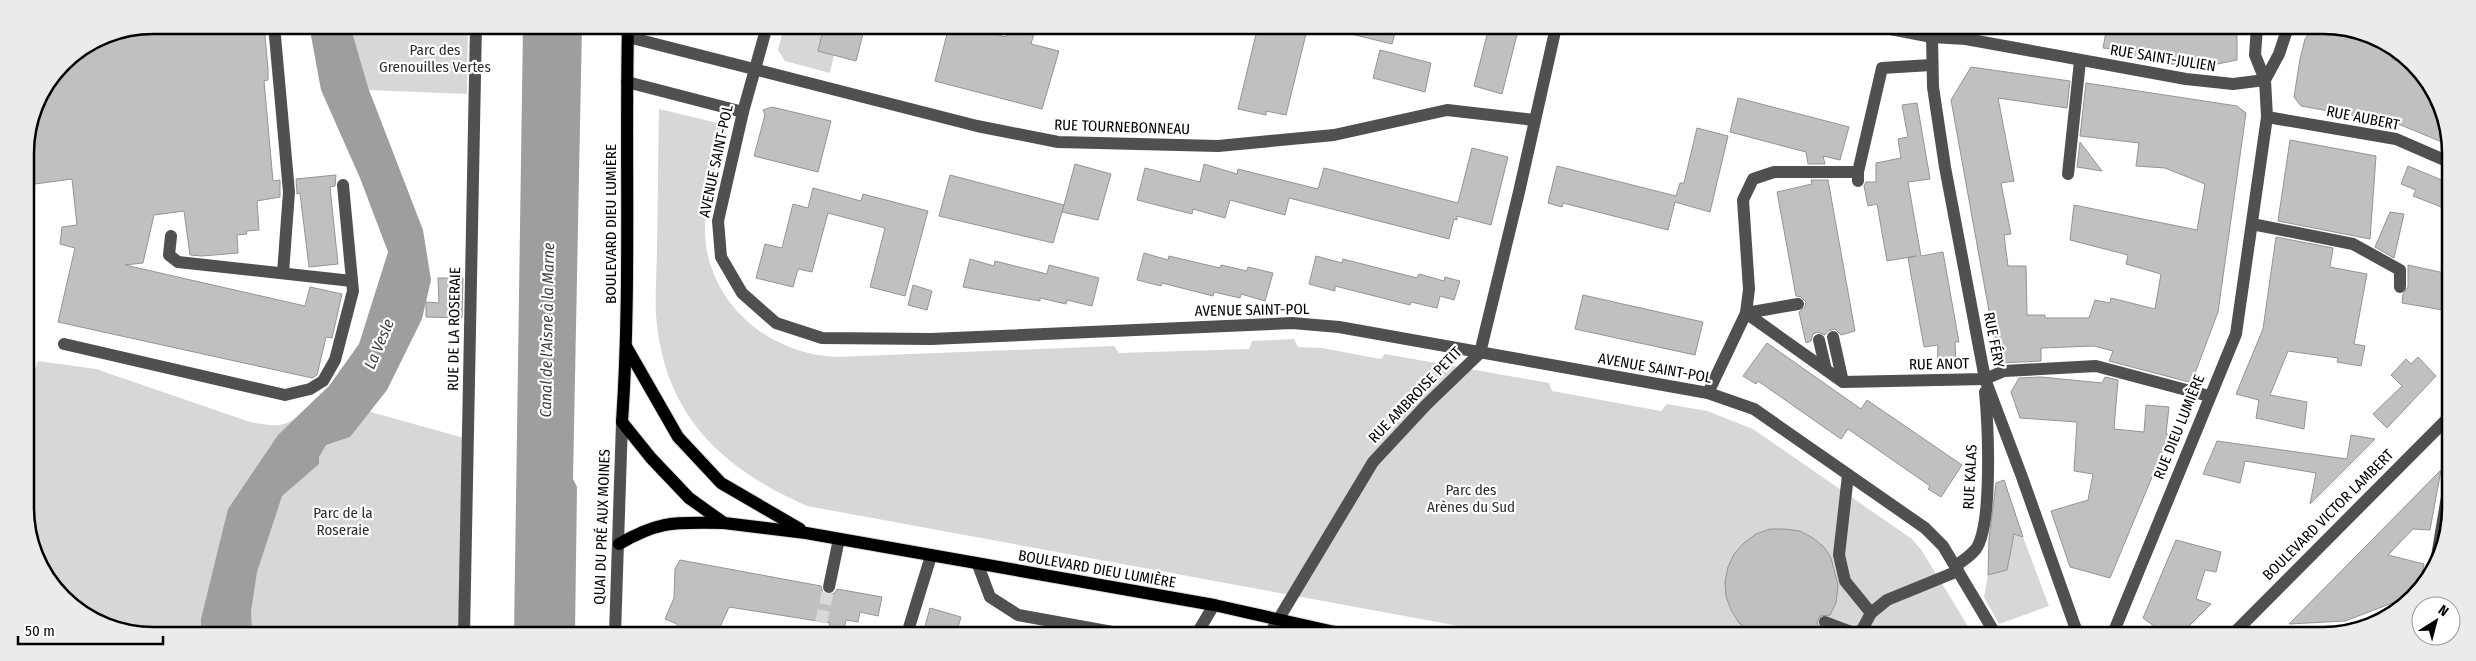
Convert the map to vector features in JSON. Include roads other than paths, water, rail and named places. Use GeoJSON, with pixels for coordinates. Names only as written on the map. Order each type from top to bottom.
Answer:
{"type":"FeatureCollection","features":[{"type":"Feature","properties":{"kind":"main road","name":"BOULEVARD DIEU LUMIÈRE"},"geometry":{"type":"LineString","coordinates":[[622,422],[627,348],[626,82],[628,34]]}},
{"type":"Feature","properties":{"kind":"main road"},"geometry":{"type":"LineString","coordinates":[[627,348],[678,437],[721,483],[806,533]]}},
{"type":"Feature","properties":{"kind":"main road"},"geometry":{"type":"LineString","coordinates":[[622,422],[651,458],[689,498],[724,523]]}},
{"type":"Feature","properties":{"kind":"main road","name":"BOULEVARD DIEU LUMIÈRE"},"geometry":{"type":"LineString","coordinates":[[619,544],[656,525],[674,522],[724,523],[806,533],[978,565],[1214,605],[1309,627]]}},
{"type":"Feature","properties":{"kind":"street"},"geometry":{"type":"LineString","coordinates":[[275,34],[289,192],[283,273]]}},
{"type":"Feature","properties":{"kind":"street","name":"RUE DE LA ROSERAIE"},"geometry":{"type":"LineString","coordinates":[[464,627],[476,34]]}},
{"type":"Feature","properties":{"kind":"street","name":"RUE TOURNEBONNEAU"},"geometry":{"type":"LineString","coordinates":[[638,34],[756,70],[978,126],[1058,142],[1218,146],[1334,135],[1447,110],[1534,120]]}},
{"type":"Feature","properties":{"kind":"street","name":"AVENUE SAINT-POL"},"geometry":{"type":"LineString","coordinates":[[765,34],[743,112],[718,221],[721,257],[742,293],[776,323],[822,338],[931,339],[1292,323],[1339,327],[1708,393],[1754,409],[1925,528],[1943,546],[1991,627]]}},
{"type":"Feature","properties":{"kind":"street","name":"RUE AMBROISE PETIT"},"geometry":{"type":"LineString","coordinates":[[1274,627],[1373,462],[1427,404],[1480,353],[1554,34]]}},
{"type":"Feature","properties":{"kind":"street","name":"RUE SAINT-JULIEN"},"geometry":{"type":"LineString","coordinates":[[1916,34],[1966,39],[2186,79],[2233,84],[2265,80]]}},
{"type":"Feature","properties":{"kind":"street","name":"RUE DIEU LUMIÈRE"},"geometry":{"type":"LineString","coordinates":[[2116,627],[2236,334],[2268,117],[2265,80],[2255,55],[2256,34]]}},
{"type":"Feature","properties":{"kind":"street"},"geometry":{"type":"LineString","coordinates":[[2265,80],[2279,54],[2284,34]]}},
{"type":"Feature","properties":{"kind":"street","name":"RUE FÉRY"},"geometry":{"type":"LineString","coordinates":[[1932,37],[1931,65],[1945,167],[1985,379],[2039,523],[2075,627]]}},
{"type":"Feature","properties":{"kind":"street"},"geometry":{"type":"LineString","coordinates":[[2068,174],[2080,61]]}},
{"type":"Feature","properties":{"kind":"street"},"geometry":{"type":"LineString","coordinates":[[1708,393],[1746,313],[1749,289],[1743,200],[1753,179],[1774,172],[1858,177],[1882,68],[1931,65]]}},
{"type":"Feature","properties":{"kind":"street"},"geometry":{"type":"LineString","coordinates":[[626,82],[743,112]]}},
{"type":"Feature","properties":{"kind":"street","name":"RUE AUBERT"},"geometry":{"type":"LineString","coordinates":[[2268,117],[2396,139],[2442,159]]}},
{"type":"Feature","properties":{"kind":"street"},"geometry":{"type":"LineString","coordinates":[[64,344],[285,395],[310,389],[323,381],[335,360],[353,291],[343,185]]}},
{"type":"Feature","properties":{"kind":"street"},"geometry":{"type":"LineString","coordinates":[[2252,224],[2353,244],[2400,270],[2400,287]]}},
{"type":"Feature","properties":{"kind":"street"},"geometry":{"type":"LineString","coordinates":[[171,236],[170,254],[178,262],[352,281]]}},
{"type":"Feature","properties":{"kind":"street"},"geometry":{"type":"LineString","coordinates":[[1746,313],[1798,304]]}},
{"type":"Feature","properties":{"kind":"street"},"geometry":{"type":"LineString","coordinates":[[1746,313],[1843,382]]}},
{"type":"Feature","properties":{"kind":"street"},"geometry":{"type":"LineString","coordinates":[[1832,336],[1843,382]]}},
{"type":"Feature","properties":{"kind":"street"},"geometry":{"type":"LineString","coordinates":[[1819,340],[1826,370]]}},
{"type":"Feature","properties":{"kind":"street","name":"RUE ANOT"},"geometry":{"type":"LineString","coordinates":[[1843,382],[1985,379],[2004,371],[2096,366],[2209,396]]}},
{"type":"Feature","properties":{"kind":"street","name":"RUE KALAS"},"geometry":{"type":"LineString","coordinates":[[1864,627],[1871,613],[1887,600],[1957,569],[1976,548],[1983,531],[1989,458],[1985,379]]}},
{"type":"Feature","properties":{"kind":"street","name":"QUAI DU PRÉ AUX MOINES"},"geometry":{"type":"LineString","coordinates":[[615,627],[622,422]]}},
{"type":"Feature","properties":{"kind":"street","name":"BOULEVARD VICTOR LAMBERT"},"geometry":{"type":"LineString","coordinates":[[2239,627],[2442,426]]}},
{"type":"Feature","properties":{"kind":"street"},"geometry":{"type":"LineString","coordinates":[[1848,474],[1839,554],[1845,581],[1871,613]]}},
{"type":"Feature","properties":{"kind":"street"},"geometry":{"type":"LineString","coordinates":[[828,587],[839,539]]}},
{"type":"Feature","properties":{"kind":"street"},"geometry":{"type":"LineString","coordinates":[[910,627],[931,556]]}},
{"type":"Feature","properties":{"kind":"street"},"geometry":{"type":"LineString","coordinates":[[978,565],[990,596],[1018,615],[1088,627]]}},
{"type":"Feature","properties":{"kind":"street"},"geometry":{"type":"LineString","coordinates":[[1201,627],[1214,605]]}},
{"type":"Feature","properties":{"kind":"street","name":"RUE KALAS"},"geometry":{"type":"LineString","coordinates":[[1825,622],[1838,627]]}},
{"type":"Feature","properties":{"kind":"water","name":"La Vesle"},"geometry":{"type":"Polygon","coordinates":[[[311,34],[353,34],[369,90],[423,230],[431,280],[422,319],[387,390],[350,437],[326,445],[319,457],[319,464],[282,496],[257,572],[251,611],[252,627],[201,627],[201,619],[228,509],[278,435],[329,386],[359,344],[388,252],[360,178],[321,90],[311,34]]]}},
{"type":"Feature","properties":{"kind":"water","name":"Canal de l'Aisne à la Marne"},"geometry":{"type":"Polygon","coordinates":[[[523,34],[582,34],[573,479],[577,487],[575,627],[514,627],[523,34]]]}},
{"type":"Feature","properties":{"kind":"tunnel"},"geometry":{"type":"LineString","coordinates":[[821,622],[829,587]]}},
{"type":"Feature","properties":{"kind":"park label","name":"Parc des Grenouilles Vertes"},"geometry":{"type":"Point","coordinates":[435,58]}},
{"type":"Feature","properties":{"kind":"park label","name":"Parc des Arènes du Sud"},"geometry":{"type":"Point","coordinates":[1471,498]}},
{"type":"Feature","properties":{"kind":"park label","name":"Parc de la Roseraie"},"geometry":{"type":"Point","coordinates":[343,522]}}]}
